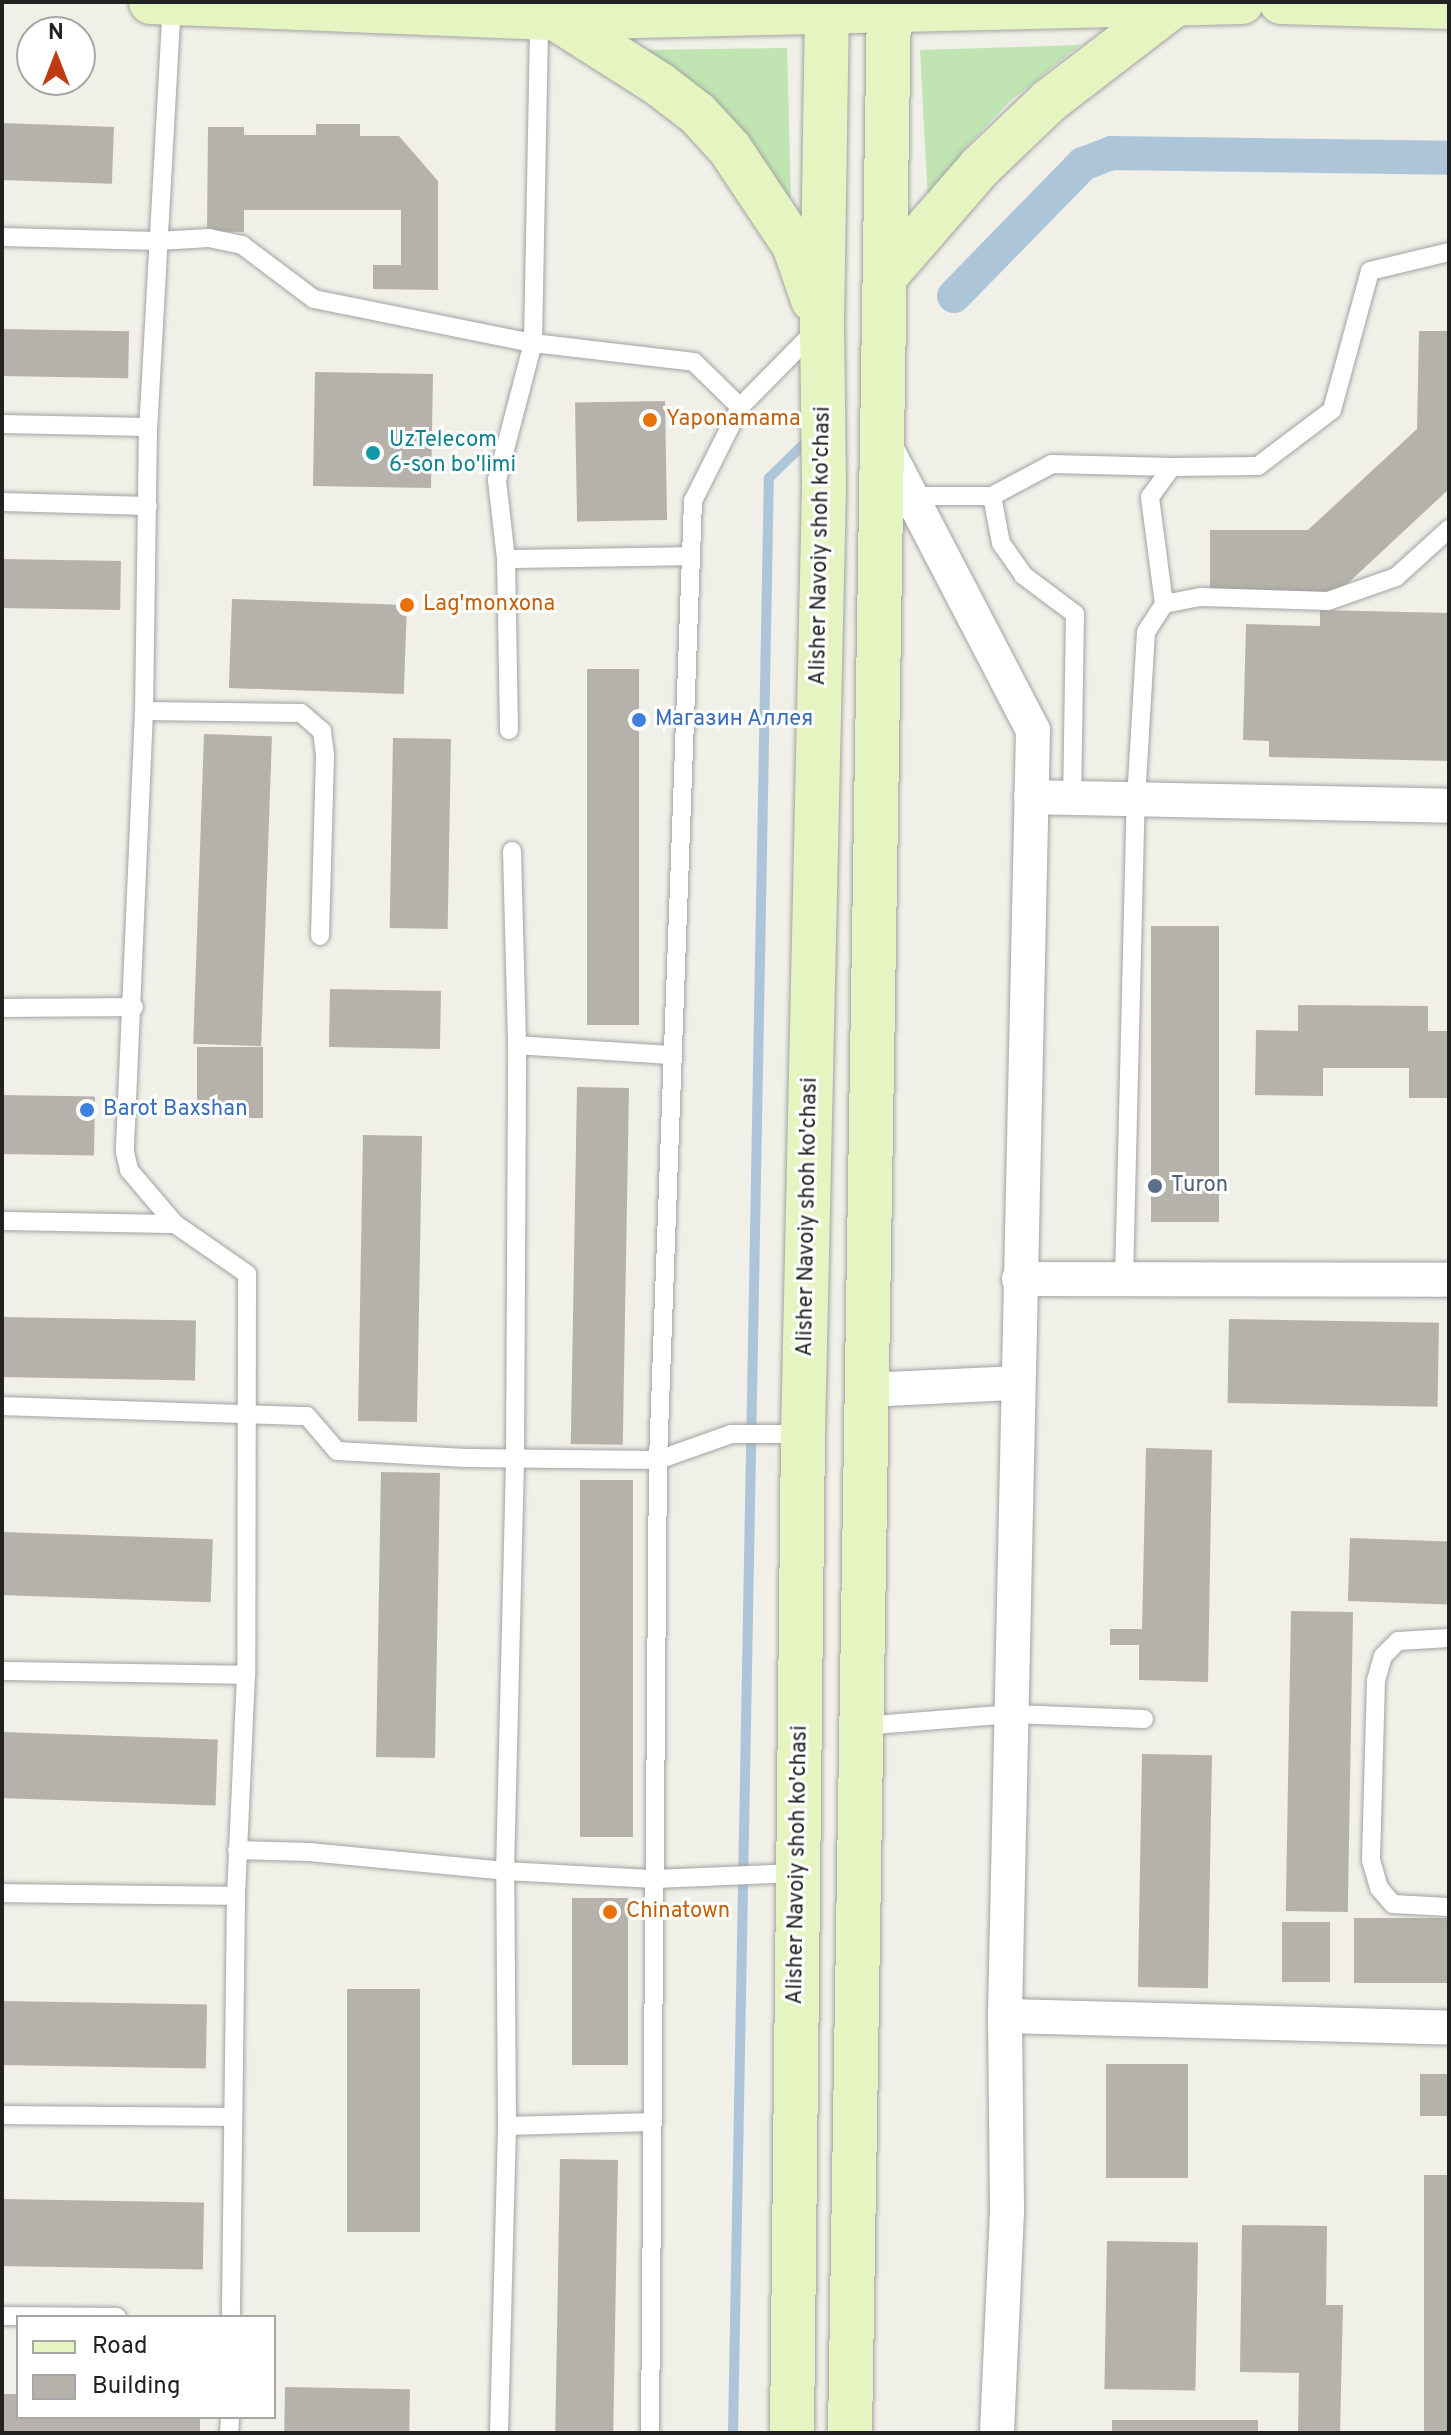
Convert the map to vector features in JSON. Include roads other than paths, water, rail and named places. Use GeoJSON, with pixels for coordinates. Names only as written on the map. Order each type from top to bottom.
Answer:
{"type":"FeatureCollection","features":[{"type":"Feature","properties":{"kind":"main road"},"geometry":{"type":"LineString","coordinates":[[151,2],[244,8],[547,17],[827,8],[1173,6],[1242,2]]}},
{"type":"Feature","properties":{"kind":"main road"},"geometry":{"type":"LineString","coordinates":[[1281,2],[1449,7]]}},
{"type":"Feature","properties":{"kind":"main road"},"geometry":{"type":"LineString","coordinates":[[887,274],[980,167],[1049,101],[1173,6]]}},
{"type":"Feature","properties":{"kind":"main road"},"geometry":{"type":"LineString","coordinates":[[850,2433],[889,7]]}},
{"type":"Feature","properties":{"kind":"main road","name":"Alisher Navoiy shoh ko'chasi"},"geometry":{"type":"LineString","coordinates":[[792,2433],[780,1873],[789,1435],[824,504],[822,325],[827,8]]}},
{"type":"Feature","properties":{"kind":"main road"},"geometry":{"type":"LineString","coordinates":[[547,17],[659,84],[698,114],[730,149],[794,245],[822,325]]}},
{"type":"Feature","properties":{"kind":"street"},"geometry":{"type":"LineString","coordinates":[[884,444],[1033,730],[1005,2016],[1007,2212],[997,2433]]}},
{"type":"Feature","properties":{"kind":"street"},"geometry":{"type":"LineString","coordinates":[[1031,797],[1449,806]]}},
{"type":"Feature","properties":{"kind":"street"},"geometry":{"type":"LineString","coordinates":[[1019,1279],[1449,1280]]}},
{"type":"Feature","properties":{"kind":"street"},"geometry":{"type":"LineString","coordinates":[[867,1390],[1017,1383]]}},
{"type":"Feature","properties":{"kind":"street"},"geometry":{"type":"LineString","coordinates":[[1005,2016],[1243,2019],[1449,2028]]}},
{"type":"Feature","properties":{"kind":"lane"},"geometry":{"type":"LineString","coordinates":[[172,2],[148,427],[144,711],[134,1007],[125,1152],[129,1170],[175,1224],[247,1274],[246,1675],[237,1850],[231,2315]]}},
{"type":"Feature","properties":{"kind":"lane"},"geometry":{"type":"LineString","coordinates":[[509,730],[506,559],[497,480],[533,343],[547,17]]}},
{"type":"Feature","properties":{"kind":"lane"},"geometry":{"type":"LineString","coordinates":[[2,237],[158,241],[209,238],[242,245],[314,299],[533,343],[694,362],[740,407]]}},
{"type":"Feature","properties":{"kind":"lane"},"geometry":{"type":"LineString","coordinates":[[912,496],[992,496],[1052,464],[1258,466],[1332,410],[1370,271],[1449,252]]}},
{"type":"Feature","properties":{"kind":"lane"},"geometry":{"type":"LineString","coordinates":[[650,2433],[658,1460],[693,501],[740,407],[822,325]]}},
{"type":"Feature","properties":{"kind":"lane"},"geometry":{"type":"LineString","coordinates":[[2,424],[148,427]]}},
{"type":"Feature","properties":{"kind":"lane"},"geometry":{"type":"LineString","coordinates":[[1124,1279],[1136,800],[1146,632],[1164,604],[1150,497],[1172,467]]}},
{"type":"Feature","properties":{"kind":"lane"},"geometry":{"type":"LineString","coordinates":[[992,496],[1001,543],[1023,575],[1075,614],[1072,798]]}},
{"type":"Feature","properties":{"kind":"lane"},"geometry":{"type":"LineString","coordinates":[[2,502],[148,506]]}},
{"type":"Feature","properties":{"kind":"lane"},"geometry":{"type":"LineString","coordinates":[[1164,604],[1201,597],[1328,601],[1396,577],[1449,529]]}},
{"type":"Feature","properties":{"kind":"lane"},"geometry":{"type":"LineString","coordinates":[[506,559],[691,556]]}},
{"type":"Feature","properties":{"kind":"lane"},"geometry":{"type":"LineString","coordinates":[[144,711],[301,713],[322,731],[325,756],[320,936]]}},
{"type":"Feature","properties":{"kind":"lane"},"geometry":{"type":"LineString","coordinates":[[499,2433],[507,2126],[505,1871],[515,1459],[517,1045],[512,851]]}},
{"type":"Feature","properties":{"kind":"lane"},"geometry":{"type":"LineString","coordinates":[[2,1008],[134,1007]]}},
{"type":"Feature","properties":{"kind":"lane"},"geometry":{"type":"LineString","coordinates":[[517,1045],[673,1055]]}},
{"type":"Feature","properties":{"kind":"lane"},"geometry":{"type":"LineString","coordinates":[[2,1221],[175,1224]]}},
{"type":"Feature","properties":{"kind":"lane"},"geometry":{"type":"LineString","coordinates":[[2,1406],[307,1416],[337,1451],[515,1459],[658,1460],[731,1434],[789,1435]]}},
{"type":"Feature","properties":{"kind":"lane"},"geometry":{"type":"LineString","coordinates":[[1449,1638],[1398,1641],[1383,1656],[1376,1680],[1371,1860],[1379,1888],[1393,1904],[1449,1907]]}},
{"type":"Feature","properties":{"kind":"lane"},"geometry":{"type":"LineString","coordinates":[[2,1671],[246,1675]]}},
{"type":"Feature","properties":{"kind":"lane"},"geometry":{"type":"LineString","coordinates":[[862,1726],[1012,1714],[1144,1719]]}},
{"type":"Feature","properties":{"kind":"lane"},"geometry":{"type":"LineString","coordinates":[[237,1850],[309,1852],[505,1871],[655,1879],[780,1873]]}},
{"type":"Feature","properties":{"kind":"lane"},"geometry":{"type":"LineString","coordinates":[[2,1893],[236,1896]]}},
{"type":"Feature","properties":{"kind":"lane"},"geometry":{"type":"LineString","coordinates":[[2,2115],[233,2117]]}},
{"type":"Feature","properties":{"kind":"lane"},"geometry":{"type":"LineString","coordinates":[[507,2126],[653,2122]]}},
{"type":"Feature","properties":{"kind":"waterway"},"geometry":{"type":"LineString","coordinates":[[954,296],[1083,164],[1111,153],[1449,158]]}},
{"type":"Feature","properties":{"kind":"waterway"},"geometry":{"type":"LineString","coordinates":[[733,2433],[769,478],[810,438]]}},
{"type":"Feature","properties":{"kind":"place","name":"Yaponamama"},"geometry":{"type":"Point","coordinates":[650,420]}},
{"type":"Feature","properties":{"kind":"place","name":"UzTelecom 6-son bo'limi"},"geometry":{"type":"Point","coordinates":[373,453]}},
{"type":"Feature","properties":{"kind":"place","name":"Lag'monxona"},"geometry":{"type":"Point","coordinates":[407,605]}},
{"type":"Feature","properties":{"kind":"place","name":"Магазин Аллея"},"geometry":{"type":"Point","coordinates":[639,720]}},
{"type":"Feature","properties":{"kind":"place","name":"Barot Baxshan"},"geometry":{"type":"Point","coordinates":[87,1110]}},
{"type":"Feature","properties":{"kind":"place","name":"Turon"},"geometry":{"type":"Point","coordinates":[1155,1186]}},
{"type":"Feature","properties":{"kind":"place","name":"Chinatown"},"geometry":{"type":"Point","coordinates":[610,1912]}}]}
